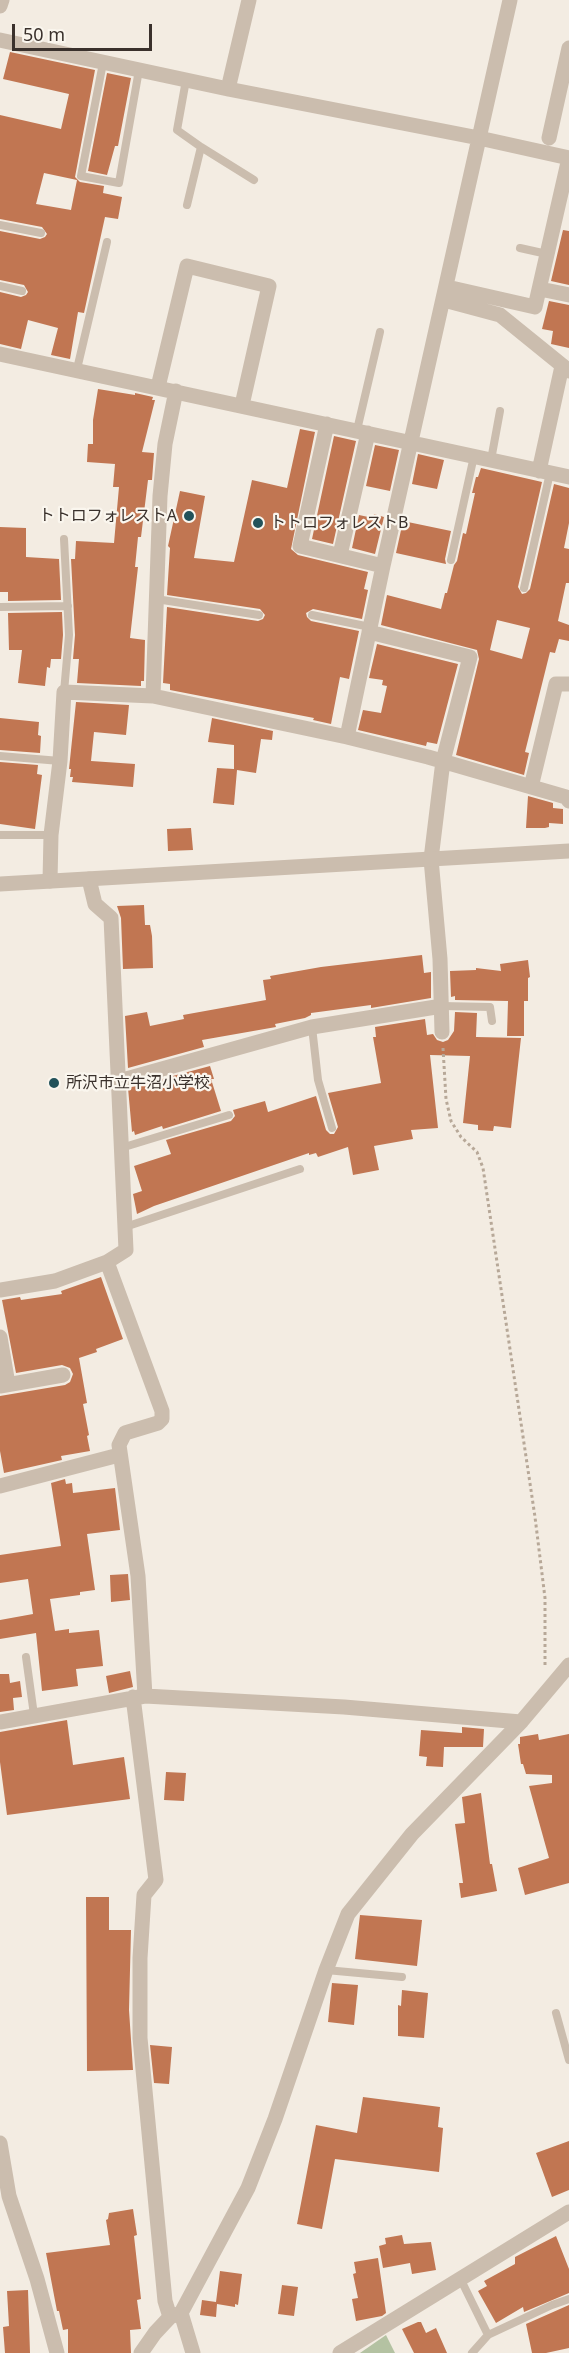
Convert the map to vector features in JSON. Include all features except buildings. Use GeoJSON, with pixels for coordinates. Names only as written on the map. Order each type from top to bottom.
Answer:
{"type":"FeatureCollection","features":[{"type":"Feature","properties":{"kind":"street"},"geometry":{"type":"LineString","coordinates":[[0,6],[2,0]]}},
{"type":"Feature","properties":{"kind":"street"},"geometry":{"type":"LineString","coordinates":[[228,89],[249,0]]}},
{"type":"Feature","properties":{"kind":"street"},"geometry":{"type":"LineString","coordinates":[[347,737],[510,0]]}},
{"type":"Feature","properties":{"kind":"street"},"geometry":{"type":"LineString","coordinates":[[0,40],[228,89],[479,138],[547,145],[569,158],[535,307],[445,294]]}},
{"type":"Feature","properties":{"kind":"street"},"geometry":{"type":"LineString","coordinates":[[547,145],[569,48]]}},
{"type":"Feature","properties":{"kind":"street"},"geometry":{"type":"LineString","coordinates":[[158,387],[187,266],[269,286],[242,405]]}},
{"type":"Feature","properties":{"kind":"street"},"geometry":{"type":"LineString","coordinates":[[540,289],[569,295]]}},
{"type":"Feature","properties":{"kind":"street"},"geometry":{"type":"LineString","coordinates":[[445,294],[500,315],[565,368],[544,472]]}},
{"type":"Feature","properties":{"kind":"street"},"geometry":{"type":"LineString","coordinates":[[0,354],[569,477]]}},
{"type":"Feature","properties":{"kind":"street"},"geometry":{"type":"LineString","coordinates":[[153,696],[160,496],[165,444],[176,391]]}},
{"type":"Feature","properties":{"kind":"street"},"geometry":{"type":"LineString","coordinates":[[327,424],[300,546],[383,567]]}},
{"type":"Feature","properties":{"kind":"street"},"geometry":{"type":"LineString","coordinates":[[340,555],[362,432]]}},
{"type":"Feature","properties":{"kind":"street"},"geometry":{"type":"LineString","coordinates":[[369,630],[470,657],[443,761],[431,859],[442,1032]]}},
{"type":"Feature","properties":{"kind":"street"},"geometry":{"type":"LineString","coordinates":[[531,787],[556,684],[569,684]]}},
{"type":"Feature","properties":{"kind":"street"},"geometry":{"type":"LineString","coordinates":[[51,881],[51,835],[60,761],[64,692],[153,696],[347,737],[443,761],[566,797],[569,801]]}},
{"type":"Feature","properties":{"kind":"street"},"geometry":{"type":"LineString","coordinates":[[0,884],[569,851]]}},
{"type":"Feature","properties":{"kind":"street"},"geometry":{"type":"LineString","coordinates":[[0,1290],[55,1281],[107,1262],[126,1250],[111,918],[95,904],[89,879]]}},
{"type":"Feature","properties":{"kind":"street"},"geometry":{"type":"LineString","coordinates":[[119,1082],[312,1027],[442,1006]]}},
{"type":"Feature","properties":{"kind":"street"},"geometry":{"type":"LineString","coordinates":[[107,1262],[162,1411],[162,1419],[158,1423],[125,1433],[119,1445],[119,1455],[138,1576],[139,1697],[156,1880],[144,1895],[140,1958],[140,2038],[165,2301],[175,2315],[193,2353]]}},
{"type":"Feature","properties":{"kind":"street"},"geometry":{"type":"LineString","coordinates":[[0,1337],[4,1385],[63,1375]]}},
{"type":"Feature","properties":{"kind":"street"},"geometry":{"type":"LineString","coordinates":[[0,1486],[119,1455]]}},
{"type":"Feature","properties":{"kind":"street"},"geometry":{"type":"LineString","coordinates":[[141,2353],[154,2332],[175,2315],[248,2188],[348,1914],[412,1834],[521,1722],[569,1665]]}},
{"type":"Feature","properties":{"kind":"street"},"geometry":{"type":"LineString","coordinates":[[0,1722],[139,1697],[344,1707],[521,1722]]}},
{"type":"Feature","properties":{"kind":"street"},"geometry":{"type":"LineString","coordinates":[[0,2143],[9,2196],[40,2290],[57,2353]]}},
{"type":"Feature","properties":{"kind":"street"},"geometry":{"type":"LineString","coordinates":[[340,2353],[569,2212]]}},
{"type":"Feature","properties":{"kind":"lane"},"geometry":{"type":"LineString","coordinates":[[103,63],[81,176],[118,183],[139,70]]}},
{"type":"Feature","properties":{"kind":"lane"},"geometry":{"type":"LineString","coordinates":[[186,80],[177,130],[254,180]]}},
{"type":"Feature","properties":{"kind":"lane"},"geometry":{"type":"LineString","coordinates":[[187,205],[201,147]]}},
{"type":"Feature","properties":{"kind":"lane"},"geometry":{"type":"LineString","coordinates":[[0,225],[41,233]]}},
{"type":"Feature","properties":{"kind":"lane"},"geometry":{"type":"LineString","coordinates":[[77,369],[107,242]]}},
{"type":"Feature","properties":{"kind":"lane"},"geometry":{"type":"LineString","coordinates":[[520,249],[548,254]]}},
{"type":"Feature","properties":{"kind":"lane"},"geometry":{"type":"LineString","coordinates":[[0,286],[22,291]]}},
{"type":"Feature","properties":{"kind":"lane"},"geometry":{"type":"LineString","coordinates":[[362,432],[380,332]]}},
{"type":"Feature","properties":{"kind":"lane"},"geometry":{"type":"LineString","coordinates":[[491,460],[500,411]]}},
{"type":"Feature","properties":{"kind":"lane"},"geometry":{"type":"LineString","coordinates":[[451,560],[474,456]]}},
{"type":"Feature","properties":{"kind":"lane"},"geometry":{"type":"LineString","coordinates":[[524,588],[544,472]]}},
{"type":"Feature","properties":{"kind":"lane"},"geometry":{"type":"LineString","coordinates":[[64,539],[69,635],[64,692]]}},
{"type":"Feature","properties":{"kind":"lane"},"geometry":{"type":"LineString","coordinates":[[156,599],[259,615]]}},
{"type":"Feature","properties":{"kind":"lane"},"geometry":{"type":"LineString","coordinates":[[0,607],[68,606]]}},
{"type":"Feature","properties":{"kind":"lane"},"geometry":{"type":"LineString","coordinates":[[312,615],[369,630]]}},
{"type":"Feature","properties":{"kind":"lane"},"geometry":{"type":"LineString","coordinates":[[0,756],[60,761]]}},
{"type":"Feature","properties":{"kind":"lane"},"geometry":{"type":"LineString","coordinates":[[0,835],[51,835]]}},
{"type":"Feature","properties":{"kind":"lane"},"geometry":{"type":"LineString","coordinates":[[442,1006],[490,1007],[492,1021]]}},
{"type":"Feature","properties":{"kind":"lane"},"geometry":{"type":"LineString","coordinates":[[312,1027],[318,1080],[332,1128]]}},
{"type":"Feature","properties":{"kind":"lane"},"geometry":{"type":"LineString","coordinates":[[121,1148],[228,1115]]}},
{"type":"Feature","properties":{"kind":"lane"},"geometry":{"type":"LineString","coordinates":[[125,1227],[300,1169]]}},
{"type":"Feature","properties":{"kind":"lane"},"geometry":{"type":"LineString","coordinates":[[26,1658],[34,1715]]}},
{"type":"Feature","properties":{"kind":"lane"},"geometry":{"type":"LineString","coordinates":[[326,1970],[402,1977]]}},
{"type":"Feature","properties":{"kind":"lane"},"geometry":{"type":"LineString","coordinates":[[556,2013],[569,2060]]}},
{"type":"Feature","properties":{"kind":"lane"},"geometry":{"type":"LineString","coordinates":[[460,2278],[488,2335]]}},
{"type":"Feature","properties":{"kind":"lane"},"geometry":{"type":"LineString","coordinates":[[472,2353],[488,2335],[569,2299]]}},
{"type":"Feature","properties":{"kind":"path"},"geometry":{"type":"LineString","coordinates":[[442,1032],[446,1099],[451,1120],[461,1137],[477,1152],[483,1168],[545,1598],[545,1693]]}},
{"type":"Feature","properties":{"kind":"green space"},"geometry":{"type":"Polygon","coordinates":[[[386,2335],[395,2353],[360,2353],[386,2335]]]}},
{"type":"Feature","properties":{"kind":"place","name":"トトロフォレストA"},"geometry":{"type":"Point","coordinates":[189,516]}},
{"type":"Feature","properties":{"kind":"place","name":"トトロフォレストB"},"geometry":{"type":"Point","coordinates":[258,523]}},
{"type":"Feature","properties":{"kind":"place","name":"所沢市立牛沼小学校"},"geometry":{"type":"Point","coordinates":[54,1083]}}]}
